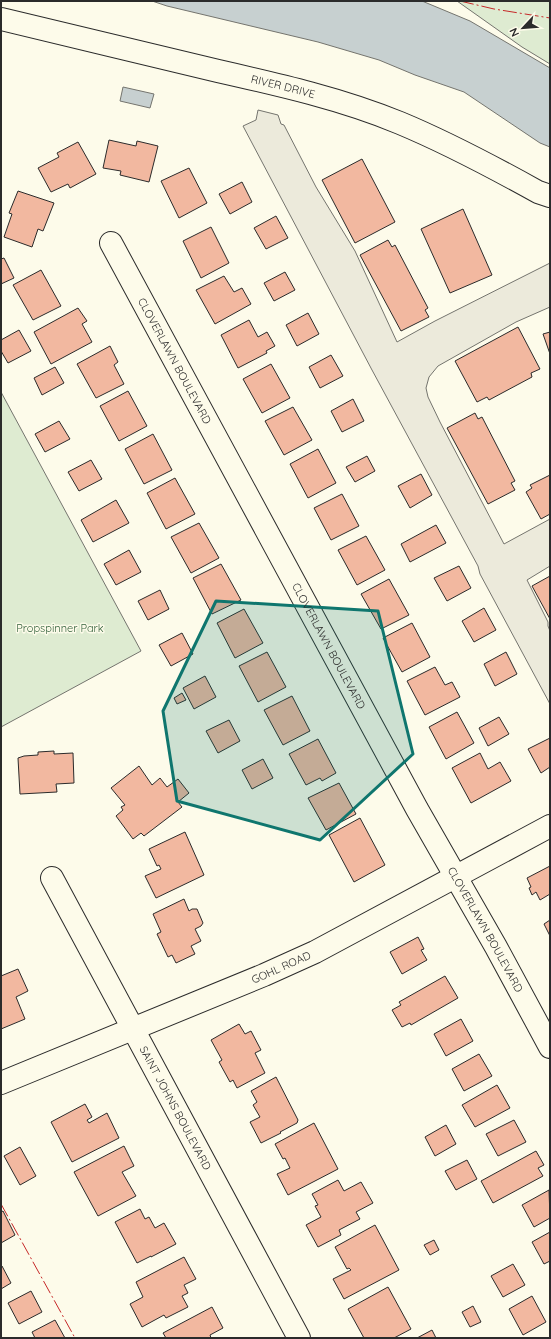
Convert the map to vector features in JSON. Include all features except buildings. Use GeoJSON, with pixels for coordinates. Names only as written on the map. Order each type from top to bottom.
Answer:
{"type":"FeatureCollection","features":[{"type":"Feature","properties":{"kind":"street","name":"RIVER DRIVE"},"geometry":{"type":"LineString","coordinates":[[1,19],[267,81],[326,97],[400,123],[470,155],[538,192],[550,196]]}},
{"type":"Feature","properties":{"kind":"street","name":"CLOVERLAWN BOULEVARD"},"geometry":{"type":"LineString","coordinates":[[111,243],[417,809],[496,947],[550,1047]]}},
{"type":"Feature","properties":{"kind":"street","name":"GOHL ROAD"},"geometry":{"type":"LineString","coordinates":[[1,1083],[264,975],[315,952],[550,826]]}},
{"type":"Feature","properties":{"kind":"street","name":"SAINT JOHNS BOULEVARD"},"geometry":{"type":"LineString","coordinates":[[52,878],[134,1028],[145,1052],[299,1338]]}},
{"type":"Feature","properties":{"kind":"highlighted area"},"geometry":{"type":"Polygon","coordinates":[[[216,601],[378,611],[413,754],[320,840],[177,801],[163,711],[216,601]]]}},
{"type":"Feature","properties":{"kind":"green space"},"geometry":{"type":"Polygon","coordinates":[[[457,1],[550,1],[550,64],[522,47],[457,1]]]}},
{"type":"Feature","properties":{"kind":"green space","name":"Propspinner Park"},"geometry":{"type":"Polygon","coordinates":[[[1,392],[141,651],[1,727],[1,392]]]}},
{"type":"Feature","properties":{"kind":"shaded area"},"geometry":{"type":"Polygon","coordinates":[[[152,1],[422,1],[470,21],[550,68],[550,147],[540,143],[464,92],[415,75],[379,60],[318,42],[167,6],[152,1]]]}},
{"type":"Feature","properties":{"kind":"shaded area"},"geometry":{"type":"Polygon","coordinates":[[[123,87],[154,94],[150,108],[120,101],[123,87]]]}},
{"type":"Feature","properties":{"kind":"shaded area"},"geometry":{"type":"Polygon","coordinates":[[[258,110],[278,115],[281,124],[284,125],[316,187],[355,251],[397,342],[435,321],[550,263],[550,307],[516,322],[438,366],[429,377],[426,388],[428,397],[440,422],[504,544],[550,519],[550,566],[527,580],[548,622],[550,631],[550,704],[243,126],[256,120],[258,110]]]}},
{"type":"Feature","properties":{"kind":"power"},"geometry":{"type":"LineString","coordinates":[[460,1],[494,9],[550,18]]}},
{"type":"Feature","properties":{"kind":"power"},"geometry":{"type":"LineString","coordinates":[[1,1204],[75,1338]]}}]}
